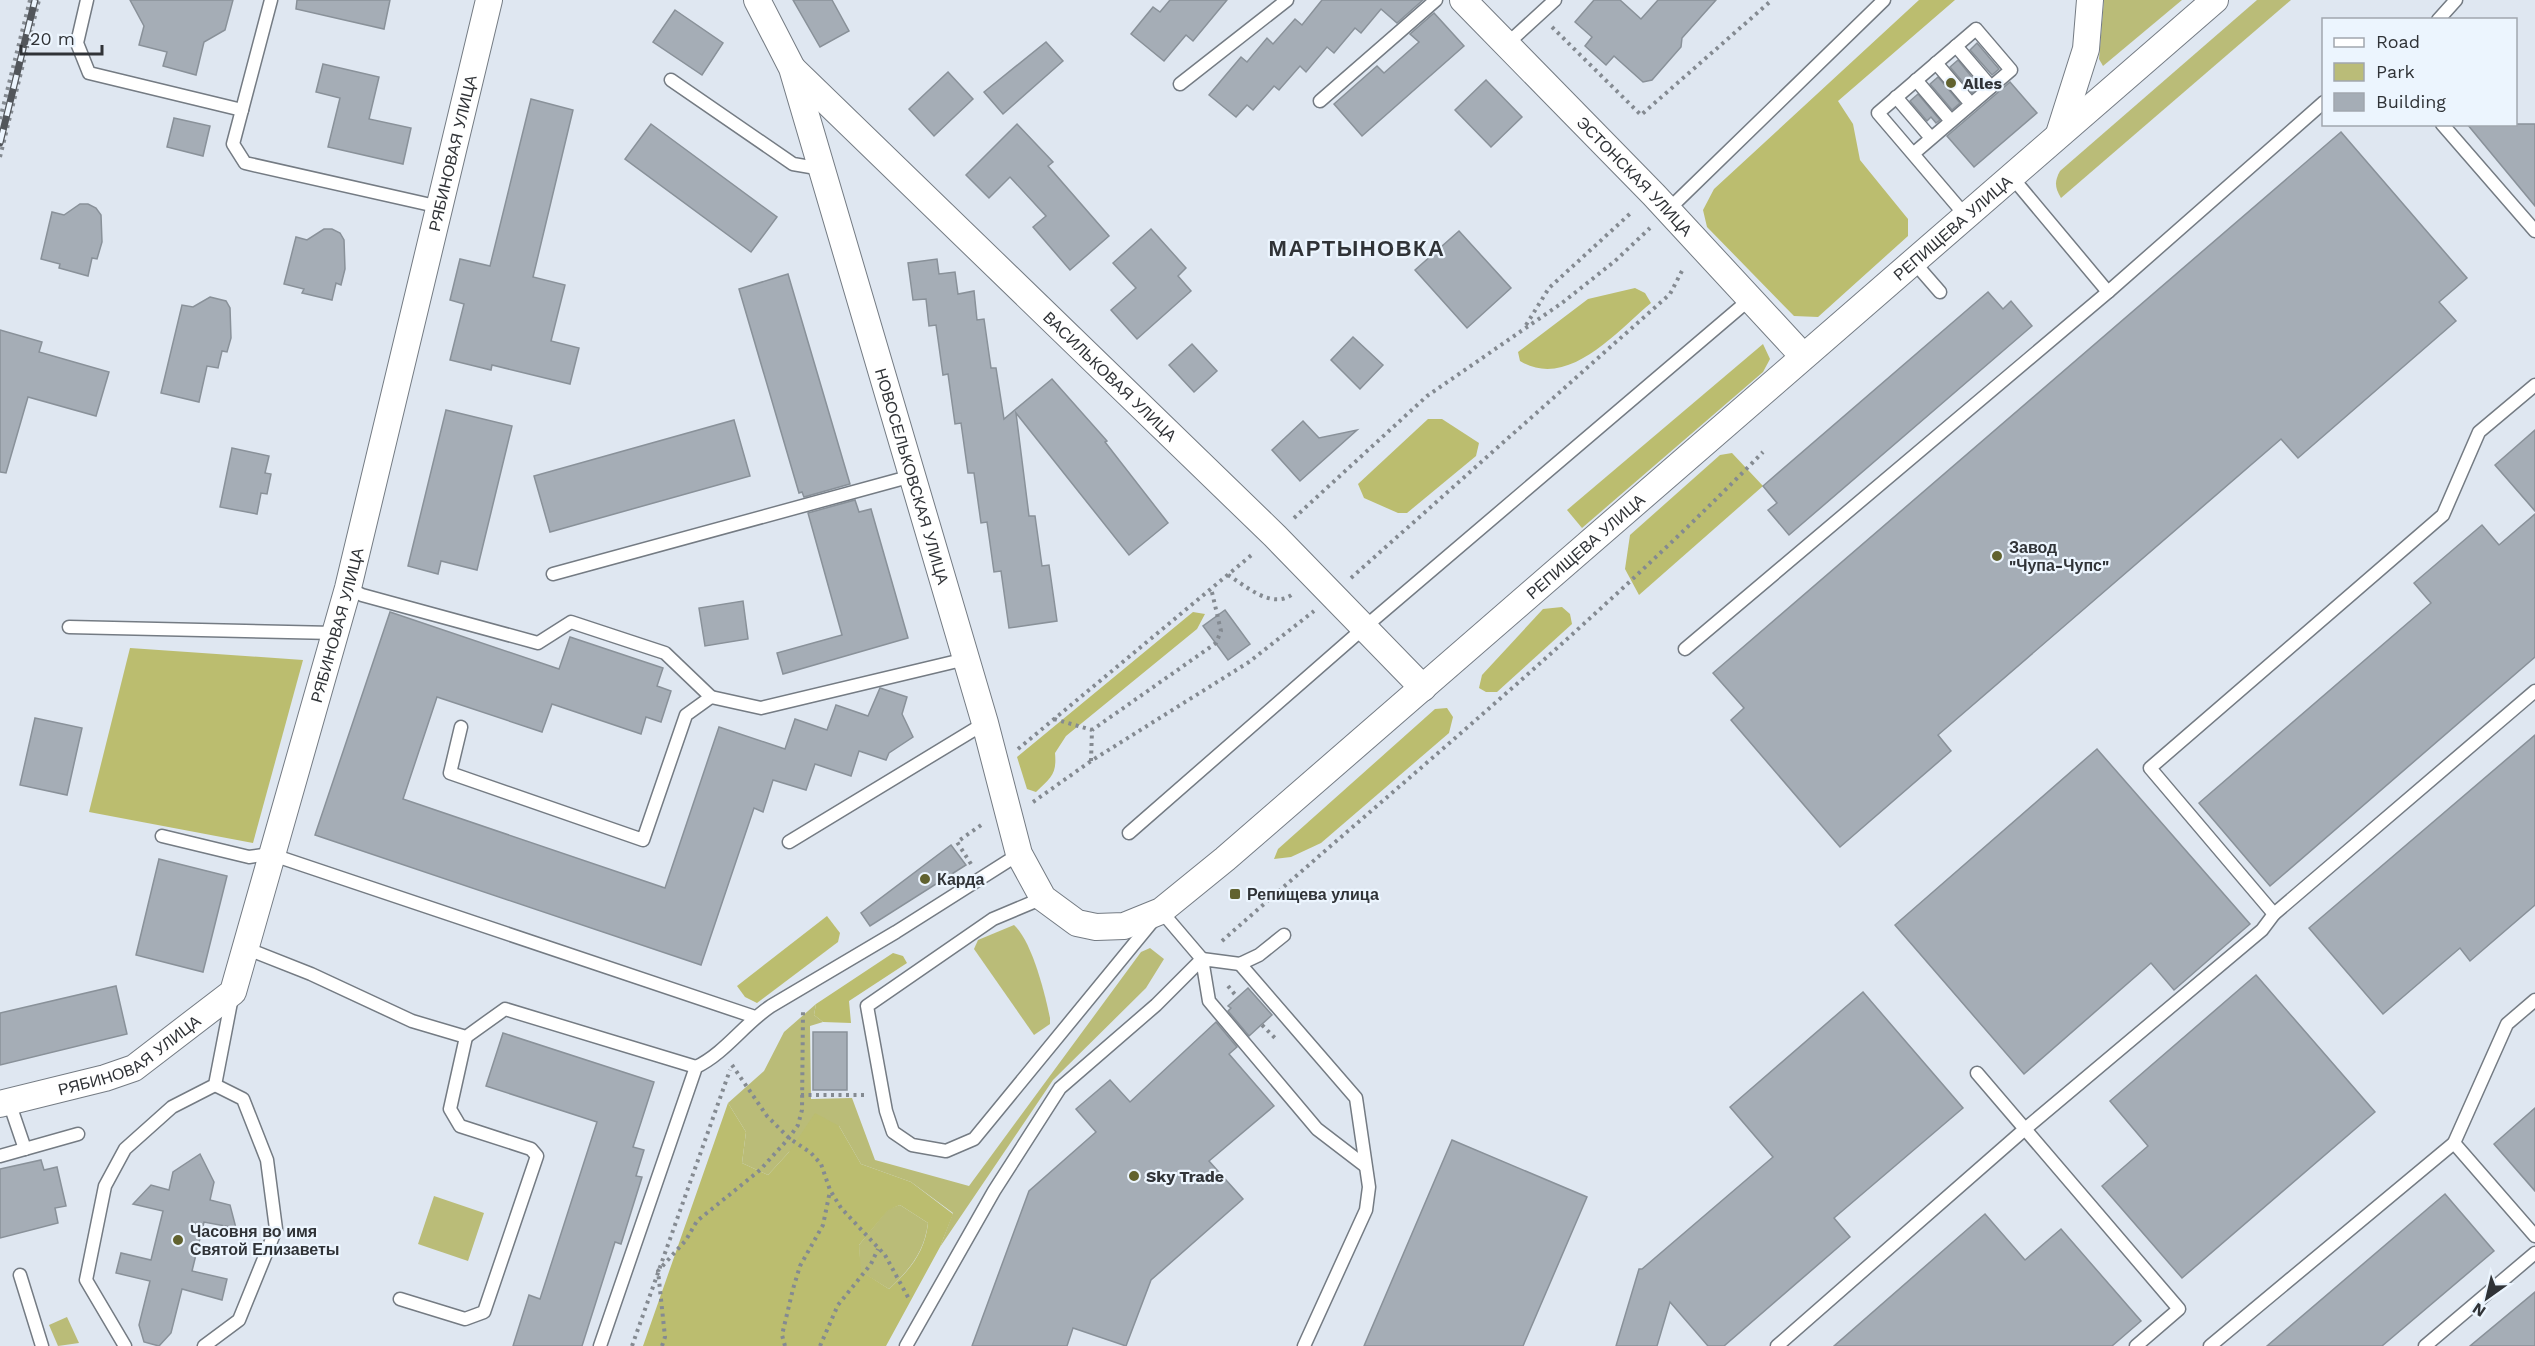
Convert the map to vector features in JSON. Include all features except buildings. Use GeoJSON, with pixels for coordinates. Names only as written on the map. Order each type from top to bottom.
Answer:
{"type":"FeatureCollection","features":[{"type":"Feature","properties":{"kind":"street","name":"РЯБИНОВАЯ УЛИЦА"},"geometry":{"type":"LineString","coordinates":[[4,1103],[105,1078],[134,1068],[233,992],[270,854],[348,588],[489,0]]}},
{"type":"Feature","properties":{"kind":"street","name":"НОВОСЕЛЬКОВСКАЯ УЛИЦА"},"geometry":{"type":"LineString","coordinates":[[757,0],[792,68],[985,723],[1019,854],[1043,898],[1077,923],[1096,927]]}},
{"type":"Feature","properties":{"kind":"street","name":"ЭСТОНСКАЯ УЛИЦА"},"geometry":{"type":"LineString","coordinates":[[1463,0],[1661,203],[1803,356]]}},
{"type":"Feature","properties":{"kind":"street"},"geometry":{"type":"LineString","coordinates":[[2059,135],[2086,49],[2090,0]]}},
{"type":"Feature","properties":{"kind":"street","name":"РЕПИЩЕВА УЛИЦА"},"geometry":{"type":"LineString","coordinates":[[1096,927],[1124,926],[1161,911],[1423,688],[2215,0]]}},
{"type":"Feature","properties":{"kind":"street","name":"ВАСИЛЬКОВАЯ УЛИЦА"},"geometry":{"type":"LineString","coordinates":[[792,68],[1275,536],[1366,626],[1423,688]]}},
{"type":"Feature","properties":{"kind":"lane"},"geometry":{"type":"LineString","coordinates":[[87,0],[77,43],[89,73],[242,110]]}},
{"type":"Feature","properties":{"kind":"lane"},"geometry":{"type":"LineString","coordinates":[[271,0],[233,144],[245,163],[440,207]]}},
{"type":"Feature","properties":{"kind":"lane"},"geometry":{"type":"LineString","coordinates":[[1180,84],[1287,0]]}},
{"type":"Feature","properties":{"kind":"lane"},"geometry":{"type":"LineString","coordinates":[[1320,101],[1436,0]]}},
{"type":"Feature","properties":{"kind":"lane"},"geometry":{"type":"LineString","coordinates":[[1508,44],[1555,0]]}},
{"type":"Feature","properties":{"kind":"lane"},"geometry":{"type":"LineString","coordinates":[[1661,203],[1884,0]]}},
{"type":"Feature","properties":{"kind":"lane"},"geometry":{"type":"LineString","coordinates":[[2440,18],[2456,0]]}},
{"type":"Feature","properties":{"kind":"lane"},"geometry":{"type":"LineString","coordinates":[[1913,154],[2011,70],[1976,29],[1878,113],[1965,215]]}},
{"type":"Feature","properties":{"kind":"lane"},"geometry":{"type":"LineString","coordinates":[[1956,46],[1991,87]]}},
{"type":"Feature","properties":{"kind":"lane"},"geometry":{"type":"LineString","coordinates":[[1936,63],[1971,104]]}},
{"type":"Feature","properties":{"kind":"lane"},"geometry":{"type":"LineString","coordinates":[[671,80],[793,164],[822,169]]}},
{"type":"Feature","properties":{"kind":"lane"},"geometry":{"type":"LineString","coordinates":[[1916,80],[1951,121]]}},
{"type":"Feature","properties":{"kind":"lane"},"geometry":{"type":"LineString","coordinates":[[1896,97],[1931,138]]}},
{"type":"Feature","properties":{"kind":"lane"},"geometry":{"type":"LineString","coordinates":[[1685,649],[2108,292],[2322,104]]}},
{"type":"Feature","properties":{"kind":"lane"},"geometry":{"type":"LineString","coordinates":[[2444,126],[2535,231]]}},
{"type":"Feature","properties":{"kind":"lane"},"geometry":{"type":"LineString","coordinates":[[2012,176],[2108,292]]}},
{"type":"Feature","properties":{"kind":"lane"},"geometry":{"type":"LineString","coordinates":[[1912,261],[1940,292]]}},
{"type":"Feature","properties":{"kind":"lane"},"geometry":{"type":"LineString","coordinates":[[1130,833],[1366,626],[1750,299]]}},
{"type":"Feature","properties":{"kind":"lane"},"geometry":{"type":"LineString","coordinates":[[2274,914],[2150,768],[2443,515],[2479,432],[2535,386]]}},
{"type":"Feature","properties":{"kind":"lane"},"geometry":{"type":"LineString","coordinates":[[553,574],[912,476]]}},
{"type":"Feature","properties":{"kind":"lane"},"geometry":{"type":"LineString","coordinates":[[348,588],[362,595],[538,643],[571,622],[665,653],[711,697],[761,708],[966,659]]}},
{"type":"Feature","properties":{"kind":"lane"},"geometry":{"type":"LineString","coordinates":[[69,627],[334,633]]}},
{"type":"Feature","properties":{"kind":"lane"},"geometry":{"type":"LineString","coordinates":[[1777,1346],[2025,1129],[2262,930],[2274,914],[2535,691]]}},
{"type":"Feature","properties":{"kind":"lane"},"geometry":{"type":"LineString","coordinates":[[461,727],[450,773],[643,840],[686,715],[711,697]]}},
{"type":"Feature","properties":{"kind":"lane"},"geometry":{"type":"LineString","coordinates":[[789,842],[985,723]]}},
{"type":"Feature","properties":{"kind":"lane"},"geometry":{"type":"LineString","coordinates":[[162,836],[249,857],[270,854],[755,1017]]}},
{"type":"Feature","properties":{"kind":"lane"},"geometry":{"type":"LineString","coordinates":[[400,1299],[465,1319],[484,1312],[537,1156],[531,1149],[460,1126],[450,1109],[466,1037],[505,1009],[696,1067],[711,1060],[755,1017],[1019,854]]}},
{"type":"Feature","properties":{"kind":"lane"},"geometry":{"type":"LineString","coordinates":[[1043,898],[993,919],[867,1006],[883,1095],[893,1132],[912,1145],[946,1151],[974,1139],[1161,911],[1202,959],[1209,1001],[1317,1129],[1364,1165]]}},
{"type":"Feature","properties":{"kind":"lane"},"geometry":{"type":"LineString","coordinates":[[1202,959],[1240,964],[1260,955],[1284,935]]}},
{"type":"Feature","properties":{"kind":"lane"},"geometry":{"type":"LineString","coordinates":[[245,948],[311,974],[411,1021],[466,1037]]}},
{"type":"Feature","properties":{"kind":"lane"},"geometry":{"type":"LineString","coordinates":[[906,1346],[994,1191],[1060,1088],[1156,1005],[1202,959]]}},
{"type":"Feature","properties":{"kind":"lane"},"geometry":{"type":"LineString","coordinates":[[1240,964],[1356,1098],[1369,1187],[1366,1210],[1304,1346]]}},
{"type":"Feature","properties":{"kind":"lane"},"geometry":{"type":"LineString","coordinates":[[215,1085],[233,992]]}},
{"type":"Feature","properties":{"kind":"lane"},"geometry":{"type":"LineString","coordinates":[[2211,1346],[2454,1143],[2507,1024],[2535,1000]]}},
{"type":"Feature","properties":{"kind":"lane"},"geometry":{"type":"LineString","coordinates":[[600,1346],[696,1067]]}},
{"type":"Feature","properties":{"kind":"lane"},"geometry":{"type":"LineString","coordinates":[[1977,1073],[2179,1309],[2136,1346]]}},
{"type":"Feature","properties":{"kind":"lane"},"geometry":{"type":"LineString","coordinates":[[125,1346],[86,1280],[105,1186],[125,1149],[172,1107],[215,1085]]}},
{"type":"Feature","properties":{"kind":"lane"},"geometry":{"type":"LineString","coordinates":[[204,1346],[239,1320],[276,1229],[267,1160],[243,1100],[215,1085]]}},
{"type":"Feature","properties":{"kind":"lane"},"geometry":{"type":"LineString","coordinates":[[4,1103],[25,1149]]}},
{"type":"Feature","properties":{"kind":"lane"},"geometry":{"type":"LineString","coordinates":[[0,1156],[78,1134]]}},
{"type":"Feature","properties":{"kind":"lane"},"geometry":{"type":"LineString","coordinates":[[2454,1143],[2535,1236]]}},
{"type":"Feature","properties":{"kind":"lane"},"geometry":{"type":"LineString","coordinates":[[2425,1346],[2535,1253]]}},
{"type":"Feature","properties":{"kind":"lane"},"geometry":{"type":"LineString","coordinates":[[21,1275],[42,1346]]}},
{"type":"Feature","properties":{"kind":"path"},"geometry":{"type":"LineString","coordinates":[[0,119],[30,0]]}},
{"type":"Feature","properties":{"kind":"path"},"geometry":{"type":"LineString","coordinates":[[0,157],[39,0]]}},
{"type":"Feature","properties":{"kind":"path"},"geometry":{"type":"LineString","coordinates":[[1539,14],[1641,115],[1772,0]]}},
{"type":"Feature","properties":{"kind":"path"},"geometry":{"type":"LineString","coordinates":[[1524,329],[1550,288],[1622,219],[1661,203]]}},
{"type":"Feature","properties":{"kind":"path"},"geometry":{"type":"LineString","coordinates":[[996,767],[1275,536],[1427,396],[1524,329],[1615,261],[1661,203]]}},
{"type":"Feature","properties":{"kind":"path"},"geometry":{"type":"LineString","coordinates":[[1032,802],[1091,761],[1249,662],[1333,594],[1670,294],[1684,270],[1690,234]]}},
{"type":"Feature","properties":{"kind":"path"},"geometry":{"type":"LineString","coordinates":[[1202,959],[1563,642],[1701,515],[1763,452]]}},
{"type":"Feature","properties":{"kind":"path"},"geometry":{"type":"LineString","coordinates":[[1228,575],[1263,598],[1289,597],[1314,575]]}},
{"type":"Feature","properties":{"kind":"path"},"geometry":{"type":"LineString","coordinates":[[1092,730],[1216,643],[1221,631],[1211,588]]}},
{"type":"Feature","properties":{"kind":"path"},"geometry":{"type":"LineString","coordinates":[[1054,719],[1092,730]]}},
{"type":"Feature","properties":{"kind":"path"},"geometry":{"type":"LineString","coordinates":[[1091,761],[1092,730]]}},
{"type":"Feature","properties":{"kind":"path"},"geometry":{"type":"LineString","coordinates":[[662,1346],[665,1337],[658,1271],[686,1240],[698,1221],[760,1170],[798,1125],[801,1095],[803,986]]}},
{"type":"Feature","properties":{"kind":"path"},"geometry":{"type":"LineString","coordinates":[[1262,1024],[1275,1038]]}},
{"type":"Feature","properties":{"kind":"path"},"geometry":{"type":"LineString","coordinates":[[1256,1055],[1292,1024]]}},
{"type":"Feature","properties":{"kind":"path"},"geometry":{"type":"LineString","coordinates":[[632,1346],[737,1055]]}},
{"type":"Feature","properties":{"kind":"path"},"geometry":{"type":"LineString","coordinates":[[732,1064],[767,1116],[789,1138],[812,1153],[821,1164],[830,1190],[841,1208],[885,1255],[921,1321]]}},
{"type":"Feature","properties":{"kind":"path"},"geometry":{"type":"LineString","coordinates":[[801,1095],[883,1095]]}},
{"type":"Feature","properties":{"kind":"path"},"geometry":{"type":"LineString","coordinates":[[785,1346],[782,1335],[795,1281],[800,1266],[823,1225],[830,1190]]}},
{"type":"Feature","properties":{"kind":"path"},"geometry":{"type":"LineString","coordinates":[[820,1346],[838,1305],[871,1264],[878,1249]]}},
{"type":"Feature","properties":{"kind":"green space"},"geometry":{"type":"Polygon","coordinates":[[[1919,0],[1955,0],[1838,101],[1853,124],[1860,160],[1908,219],[1908,236],[1818,317],[1794,316],[1707,227],[1703,210],[1714,189],[1919,0]]]}},
{"type":"Feature","properties":{"kind":"green space"},"geometry":{"type":"Polygon","coordinates":[[[2104,0],[2182,0],[2103,66],[2099,59],[2104,0]]]}},
{"type":"Feature","properties":{"kind":"green space"},"geometry":{"type":"Polygon","coordinates":[[[2257,0],[2291,0],[2061,198],[2056,185],[2060,171],[2257,0]]]}},
{"type":"Feature","properties":{"kind":"green space"},"geometry":{"type":"Polygon","coordinates":[[[1635,288],[1645,293],[1651,303],[1590,354],[1573,363],[1556,368],[1538,368],[1520,361],[1518,352],[1588,299],[1635,288]]]}},
{"type":"Feature","properties":{"kind":"green space"},"geometry":{"type":"Polygon","coordinates":[[[1763,344],[1770,359],[1763,372],[1582,528],[1567,510],[1763,344]]]}},
{"type":"Feature","properties":{"kind":"green space"},"geometry":{"type":"Polygon","coordinates":[[[1428,419],[1442,419],[1479,443],[1476,456],[1407,513],[1398,513],[1364,498],[1358,484],[1428,419]]]}},
{"type":"Feature","properties":{"kind":"green space"},"geometry":{"type":"Polygon","coordinates":[[[1732,453],[1763,486],[1639,595],[1625,569],[1630,535],[1720,455],[1732,453]]]}},
{"type":"Feature","properties":{"kind":"green space"},"geometry":{"type":"Polygon","coordinates":[[[1562,607],[1570,614],[1572,624],[1497,692],[1486,692],[1479,688],[1482,675],[1543,609],[1562,607]]]}},
{"type":"Feature","properties":{"kind":"green space"},"geometry":{"type":"Polygon","coordinates":[[[1193,612],[1205,614],[1197,629],[1066,736],[1055,753],[1054,771],[1049,779],[1036,792],[1027,789],[1017,757],[1193,612]]]}},
{"type":"Feature","properties":{"kind":"green space"},"geometry":{"type":"Polygon","coordinates":[[[130,648],[303,660],[253,843],[89,812],[130,648]]]}},
{"type":"Feature","properties":{"kind":"green space"},"geometry":{"type":"Polygon","coordinates":[[[1447,708],[1453,717],[1449,733],[1321,843],[1291,857],[1274,859],[1278,849],[1435,709],[1447,708]]]}},
{"type":"Feature","properties":{"kind":"green space"},"geometry":{"type":"Polygon","coordinates":[[[827,916],[840,933],[838,942],[757,1003],[745,997],[737,986],[827,916]]]}},
{"type":"Feature","properties":{"kind":"green space"},"geometry":{"type":"Polygon","coordinates":[[[1014,925],[1027,943],[1032,955],[1050,1018],[1050,1024],[1034,1035],[974,949],[978,940],[1014,925]]]}},
{"type":"Feature","properties":{"kind":"green space"},"geometry":{"type":"Polygon","coordinates":[[[1150,948],[1164,959],[1146,988],[1053,1080],[940,1247],[953,1213],[911,1182],[861,1164],[839,1126],[789,1152],[768,1175],[742,1163],[746,1132],[728,1103],[764,1071],[784,1032],[816,1004],[814,1015],[823,1022],[810,1026],[811,1099],[852,1098],[875,1160],[969,1186],[1141,952],[1150,948]]]}},
{"type":"Feature","properties":{"kind":"green space"},"geometry":{"type":"Polygon","coordinates":[[[893,953],[903,956],[907,963],[849,1001],[851,1023],[823,1022],[814,1015],[816,1004],[893,953]]]}},
{"type":"Feature","properties":{"kind":"green space"},"geometry":{"type":"Polygon","coordinates":[[[728,1103],[746,1132],[742,1163],[768,1175],[789,1152],[815,1113],[839,1126],[861,1164],[911,1182],[953,1214],[940,1247],[886,1346],[643,1346],[728,1103]],[[900,1205],[888,1210],[859,1245],[861,1271],[889,1289],[904,1275],[920,1252],[928,1223],[900,1205]]]}},
{"type":"Feature","properties":{"kind":"green space"},"geometry":{"type":"Polygon","coordinates":[[[434,1196],[484,1213],[468,1261],[418,1244],[434,1196]]]}},
{"type":"Feature","properties":{"kind":"green space"},"geometry":{"type":"Polygon","coordinates":[[[900,1205],[928,1223],[923,1243],[915,1260],[889,1289],[860,1271],[859,1245],[888,1209],[900,1205]]]}},
{"type":"Feature","properties":{"kind":"green space"},"geometry":{"type":"Polygon","coordinates":[[[67,1317],[79,1343],[58,1346],[49,1325],[67,1317]]]}},
{"type":"Feature","properties":{"kind":"railway"},"geometry":{"type":"LineString","coordinates":[[0,143],[35,0]]}},
{"type":"Feature","properties":{"kind":"place","name":"Alles"},"geometry":{"type":"Point","coordinates":[1951,83]}},
{"type":"Feature","properties":{"kind":"place","name":"Завод \"Чупа-Чупс\""},"geometry":{"type":"Point","coordinates":[1997,556]}},
{"type":"Feature","properties":{"kind":"place","name":"Карда"},"geometry":{"type":"Point","coordinates":[925,879]}},
{"type":"Feature","properties":{"kind":"place","name":"Репищева улица"},"geometry":{"type":"Point","coordinates":[1235,894]}},
{"type":"Feature","properties":{"kind":"place","name":"Sky Trade"},"geometry":{"type":"Point","coordinates":[1134,1176]}},
{"type":"Feature","properties":{"kind":"place","name":"Часовня во имя Святой Елизаветы"},"geometry":{"type":"Point","coordinates":[178,1240]}},
{"type":"Feature","properties":{"kind":"district","name":"МАРТЫНОВКА"},"geometry":{"type":"Point","coordinates":[1357,248]}}]}
